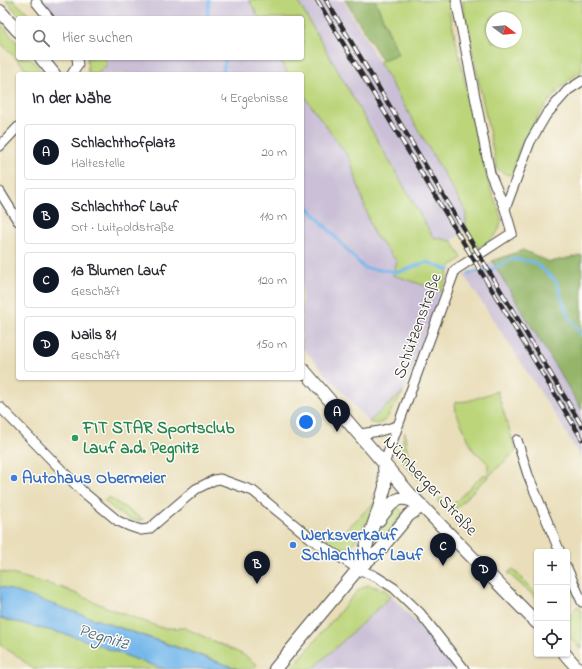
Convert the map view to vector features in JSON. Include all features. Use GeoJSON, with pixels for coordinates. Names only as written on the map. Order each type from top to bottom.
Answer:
{"type":"FeatureCollection","features":[{"type":"Feature","properties":{"kind":"main road"},"geometry":{"type":"LineString","coordinates":[[0,11],[16,29]]}},
{"type":"Feature","properties":{"kind":"main road"},"geometry":{"type":"LineString","coordinates":[[43,60],[52,72]]}},
{"type":"Feature","properties":{"kind":"main road","name":"Nürnberger Straße"},"geometry":{"type":"LineString","coordinates":[[304,370],[422,506],[535,621]]}},
{"type":"Feature","properties":{"kind":"main road"},"geometry":{"type":"LineString","coordinates":[[358,569],[385,487],[384,464]]}},
{"type":"Feature","properties":{"kind":"main road"},"geometry":{"type":"LineString","coordinates":[[372,529],[387,508],[397,500],[404,498],[422,506]]}},
{"type":"Feature","properties":{"kind":"main road"},"geometry":{"type":"LineString","coordinates":[[274,669],[358,569],[379,551],[409,515],[422,506]]}},
{"type":"Feature","properties":{"kind":"main road"},"geometry":{"type":"LineString","coordinates":[[568,657],[578,669]]}},
{"type":"Feature","properties":{"kind":"street"},"geometry":{"type":"LineString","coordinates":[[456,0],[490,173],[506,209]]}},
{"type":"Feature","properties":{"kind":"street"},"geometry":{"type":"LineString","coordinates":[[36,2],[48,16]]}},
{"type":"Feature","properties":{"kind":"street"},"geometry":{"type":"LineString","coordinates":[[73,72],[78,65],[77,60]]}},
{"type":"Feature","properties":{"kind":"street"},"geometry":{"type":"LineString","coordinates":[[506,209],[530,142],[546,115],[568,90],[582,82]]}},
{"type":"Feature","properties":{"kind":"street"},"geometry":{"type":"LineString","coordinates":[[0,146],[16,129]]}},
{"type":"Feature","properties":{"kind":"street"},"geometry":{"type":"LineString","coordinates":[[0,192],[16,218]]}},
{"type":"Feature","properties":{"kind":"street","name":"Schützenstraße"},"geometry":{"type":"LineString","coordinates":[[384,464],[456,270],[512,233],[506,209]]}},
{"type":"Feature","properties":{"kind":"street"},"geometry":{"type":"LineString","coordinates":[[0,407],[82,491],[118,521],[141,530],[149,529],[196,489],[214,480],[220,479],[253,491],[313,540],[358,569],[375,576],[394,588],[420,613],[464,669]]}},
{"type":"Feature","properties":{"kind":"street"},"geometry":{"type":"LineString","coordinates":[[360,434],[380,431],[397,426]]}},
{"type":"Feature","properties":{"kind":"street"},"geometry":{"type":"LineString","coordinates":[[517,440],[528,475],[559,549]]}},
{"type":"Feature","properties":{"kind":"street"},"geometry":{"type":"LineString","coordinates":[[570,575],[582,602]]}},
{"type":"Feature","properties":{"kind":"shaded area"},"geometry":{"type":"Polygon","coordinates":[[[38,0],[249,0],[258,16],[51,16],[38,0]]]}},
{"type":"Feature","properties":{"kind":"shaded area"},"geometry":{"type":"Polygon","coordinates":[[[297,0],[343,0],[466,212],[466,229],[452,241],[433,237],[297,0]]]}},
{"type":"Feature","properties":{"kind":"shaded area"},"geometry":{"type":"Polygon","coordinates":[[[86,60],[280,60],[287,72],[92,72],[86,60]]]}},
{"type":"Feature","properties":{"kind":"shaded area"},"geometry":{"type":"Polygon","coordinates":[[[304,96],[350,159],[373,233],[397,261],[393,275],[441,291],[404,391],[369,422],[304,349],[304,96]]]}},
{"type":"Feature","properties":{"kind":"shaded area"},"geometry":{"type":"Polygon","coordinates":[[[492,261],[582,410],[582,459],[556,416],[464,275],[492,261]]]}},
{"type":"Feature","properties":{"kind":"shaded area"},"geometry":{"type":"Polygon","coordinates":[[[391,596],[458,669],[313,669],[391,596]]]}},
{"type":"Feature","properties":{"kind":"green space"},"geometry":{"type":"Polygon","coordinates":[[[6,0],[14,0],[32,16],[19,16],[6,0]]]}},
{"type":"Feature","properties":{"kind":"green space"},"geometry":{"type":"Polygon","coordinates":[[[249,0],[297,0],[433,237],[452,241],[462,258],[451,266],[441,291],[393,275],[397,261],[373,233],[350,159],[304,96],[304,72],[287,72],[280,60],[304,60],[304,16],[258,16],[249,0]]]}},
{"type":"Feature","properties":{"kind":"green space"},"geometry":{"type":"Polygon","coordinates":[[[345,0],[375,0],[398,54],[382,60],[345,0]]]}},
{"type":"Feature","properties":{"kind":"green space"},"geometry":{"type":"Polygon","coordinates":[[[375,0],[450,0],[449,11],[478,141],[489,184],[501,218],[499,230],[491,240],[479,248],[466,229],[466,212],[379,62],[398,53],[375,0]]]}},
{"type":"Feature","properties":{"kind":"green space"},"geometry":{"type":"Polygon","coordinates":[[[463,0],[582,0],[582,71],[563,86],[536,119],[518,152],[513,173],[508,175],[497,169],[463,0]]]}},
{"type":"Feature","properties":{"kind":"green space"},"geometry":{"type":"Polygon","coordinates":[[[0,23],[16,42],[16,59],[0,42],[0,23]]]}},
{"type":"Feature","properties":{"kind":"green space"},"geometry":{"type":"Polygon","coordinates":[[[17,60],[32,60],[42,72],[29,72],[17,60]]]}},
{"type":"Feature","properties":{"kind":"green space"},"geometry":{"type":"Polygon","coordinates":[[[87,60],[105,60],[108,64],[99,72],[88,72],[87,60]]]}},
{"type":"Feature","properties":{"kind":"green space"},"geometry":{"type":"Polygon","coordinates":[[[523,250],[550,262],[582,255],[582,410],[492,261],[523,250]]]}},
{"type":"Feature","properties":{"kind":"green space"},"geometry":{"type":"Polygon","coordinates":[[[404,391],[384,421],[376,424],[369,422],[404,391]]]}},
{"type":"Feature","properties":{"kind":"green space"},"geometry":{"type":"Polygon","coordinates":[[[497,391],[516,451],[488,477],[488,464],[474,452],[456,412],[455,402],[468,401],[497,391]]]}},
{"type":"Feature","properties":{"kind":"green space"},"geometry":{"type":"Polygon","coordinates":[[[405,432],[407,451],[419,480],[402,459],[401,449],[405,432]]]}},
{"type":"Feature","properties":{"kind":"green space"},"geometry":{"type":"Polygon","coordinates":[[[484,474],[488,477],[451,514],[437,501],[442,497],[451,506],[484,474]]]}},
{"type":"Feature","properties":{"kind":"green space"},"geometry":{"type":"Polygon","coordinates":[[[379,490],[377,503],[354,543],[350,546],[340,548],[327,541],[331,532],[337,538],[376,501],[372,497],[379,490]]]}},
{"type":"Feature","properties":{"kind":"green space"},"geometry":{"type":"Polygon","coordinates":[[[108,497],[144,520],[132,520],[122,515],[104,501],[108,497]]]}},
{"type":"Feature","properties":{"kind":"green space"},"geometry":{"type":"Polygon","coordinates":[[[396,505],[403,513],[377,546],[385,517],[396,505]]]}},
{"type":"Feature","properties":{"kind":"green space"},"geometry":{"type":"Polygon","coordinates":[[[513,569],[534,592],[534,596],[508,573],[513,569]]]}},
{"type":"Feature","properties":{"kind":"green space"},"geometry":{"type":"Polygon","coordinates":[[[0,571],[63,588],[113,610],[162,628],[185,628],[244,655],[257,665],[253,669],[238,669],[7,589],[0,586],[0,571]]]}},
{"type":"Feature","properties":{"kind":"green space"},"geometry":{"type":"Polygon","coordinates":[[[368,585],[385,590],[391,596],[313,669],[291,669],[358,590],[368,585]]]}},
{"type":"Feature","properties":{"kind":"green space"},"geometry":{"type":"Polygon","coordinates":[[[578,606],[582,613],[582,649],[578,647],[570,638],[570,614],[578,606]]]}},
{"type":"Feature","properties":{"kind":"green space"},"geometry":{"type":"Polygon","coordinates":[[[0,618],[76,637],[165,669],[33,669],[16,655],[0,645],[0,618]]]}},
{"type":"Feature","properties":{"kind":"water","name":"Pegnitz"},"geometry":{"type":"Polygon","coordinates":[[[0,586],[238,669],[165,669],[76,637],[0,618],[0,586]]]}},
{"type":"Feature","properties":{"kind":"waterway"},"geometry":{"type":"LineString","coordinates":[[207,16],[209,0]]}},
{"type":"Feature","properties":{"kind":"waterway"},"geometry":{"type":"LineString","coordinates":[[223,72],[225,60]]}},
{"type":"Feature","properties":{"kind":"waterway"},"geometry":{"type":"LineString","coordinates":[[304,203],[364,268],[399,272],[427,262],[449,270]]}},
{"type":"Feature","properties":{"kind":"waterway"},"geometry":{"type":"LineString","coordinates":[[469,273],[490,270],[513,259],[534,262],[556,281],[567,314],[582,336]]}},
{"type":"Feature","properties":{"kind":"railway"},"geometry":{"type":"LineString","coordinates":[[317,0],[582,439]]}},
{"type":"Feature","properties":{"kind":"railway"},"geometry":{"type":"LineString","coordinates":[[326,0],[582,426]]}},
{"type":"Feature","properties":{"kind":"place","name":"Schlachthofplatz"},"geometry":{"type":"Point","coordinates":[337,432]}},
{"type":"Feature","properties":{"kind":"place","name":"FIT STAR Sportsclub Lauf a.d. Pegnitz"},"geometry":{"type":"Point","coordinates":[75,438]}},
{"type":"Feature","properties":{"kind":"place","name":"Autohaus Obermeier"},"geometry":{"type":"Point","coordinates":[14,478]}},
{"type":"Feature","properties":{"kind":"place","name":"Werksverkauf Schlachthof Lauf"},"geometry":{"type":"Point","coordinates":[293,545]}},
{"type":"Feature","properties":{"kind":"place","name":"1a Blumen Lauf"},"geometry":{"type":"Point","coordinates":[443,566]}},
{"type":"Feature","properties":{"kind":"place","name":"Schlachthof Lauf"},"geometry":{"type":"Point","coordinates":[257,584]}},
{"type":"Feature","properties":{"kind":"place","name":"Nails 81"},"geometry":{"type":"Point","coordinates":[484,589]}}]}
